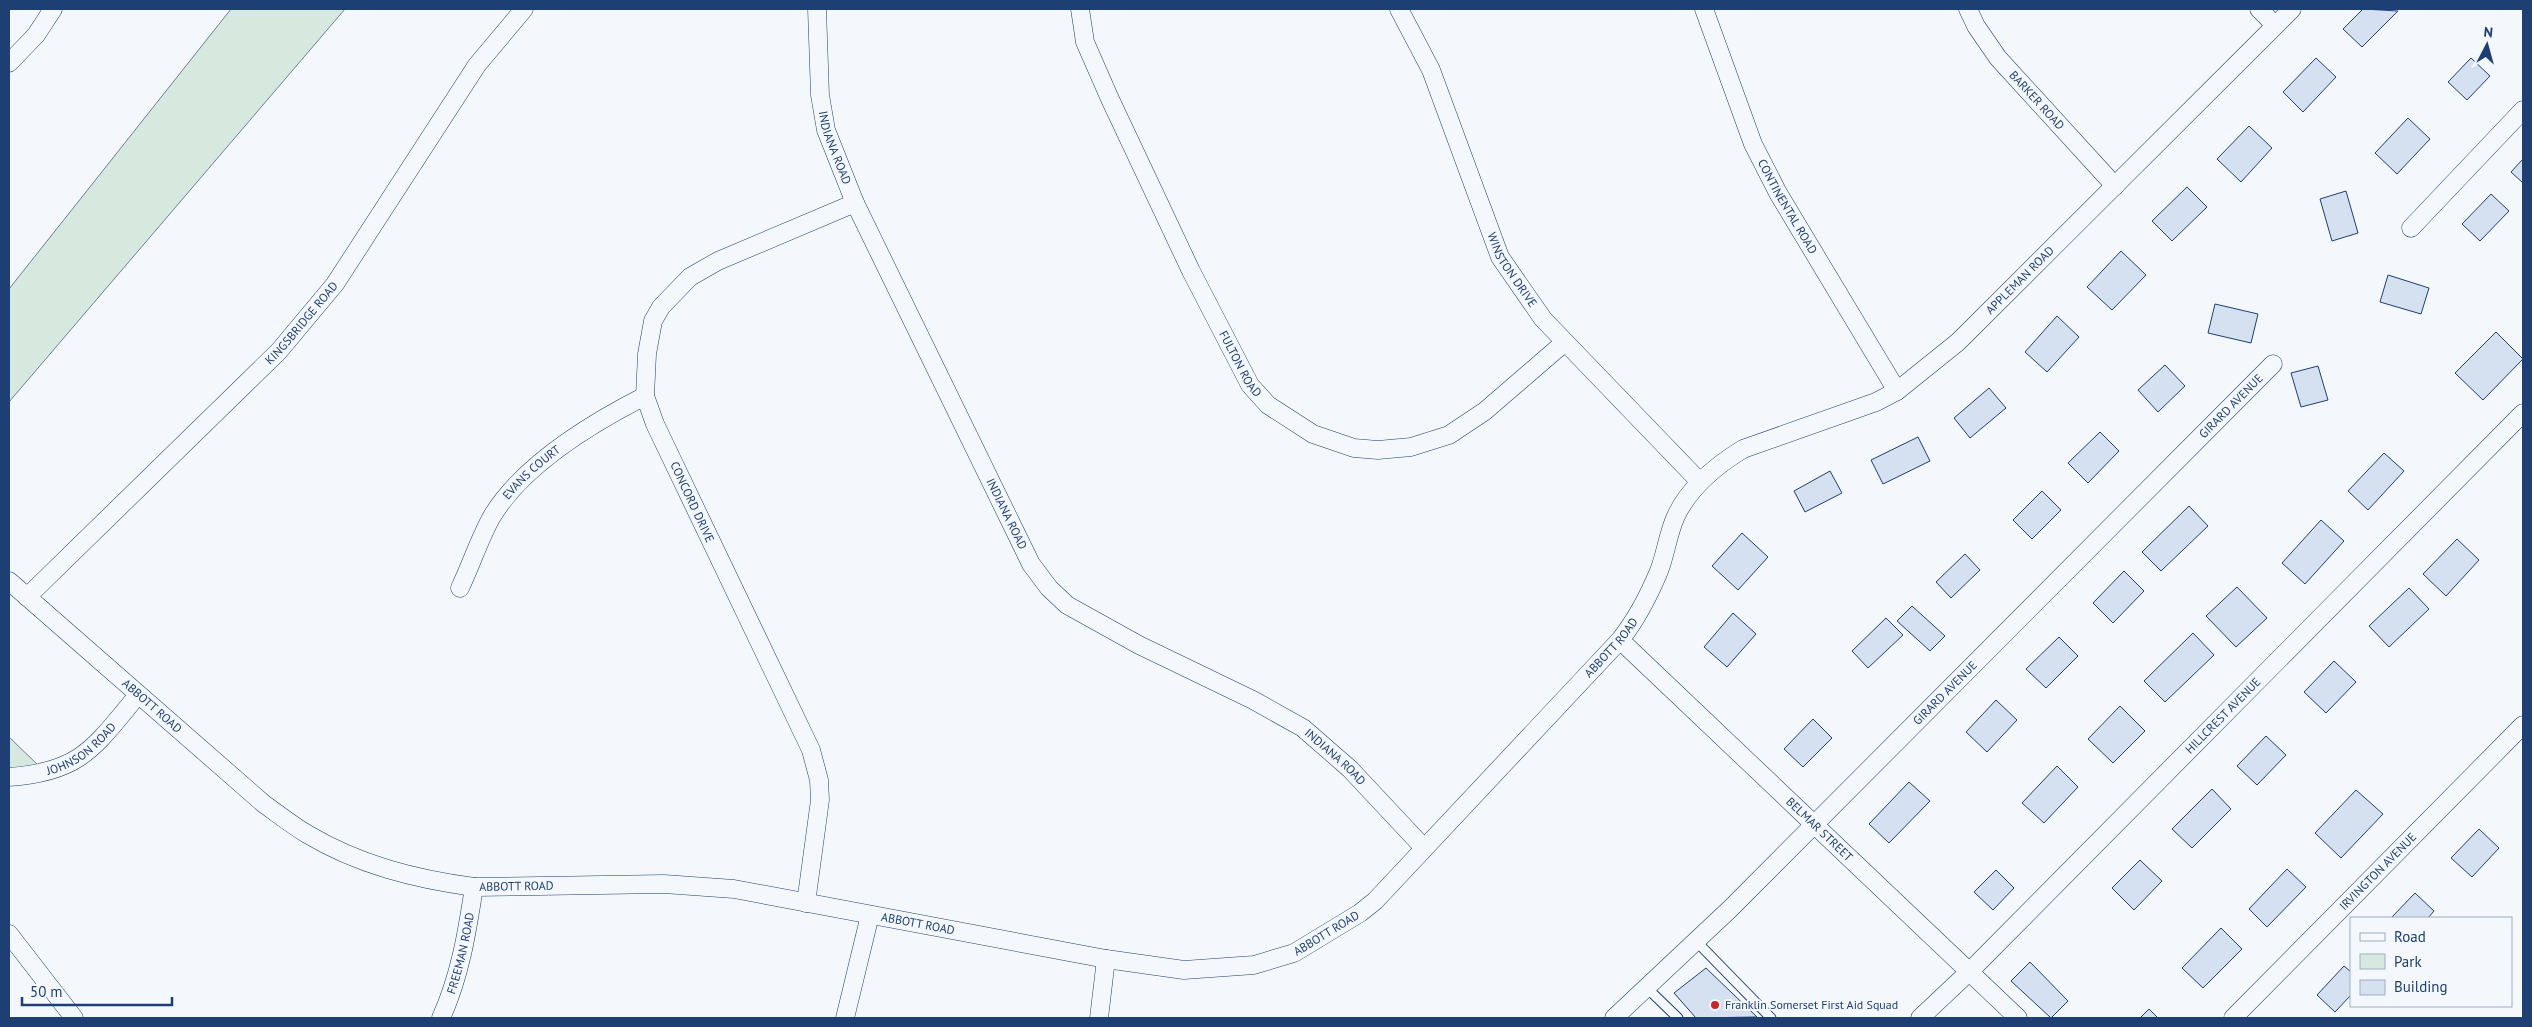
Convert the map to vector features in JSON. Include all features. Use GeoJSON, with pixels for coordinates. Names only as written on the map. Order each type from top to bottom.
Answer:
{"type":"FeatureCollection","features":[{"type":"Feature","properties":{"kind":"street"},"geometry":{"type":"LineString","coordinates":[[9,63],[36,36],[53,9]]}},
{"type":"Feature","properties":{"kind":"street","name":"KINGSBRIDGE ROAD"},"geometry":{"type":"LineString","coordinates":[[27,597],[279,351],[335,284],[477,65],[524,9]]}},
{"type":"Feature","properties":{"kind":"street","name":"INDIANA ROAD"},"geometry":{"type":"LineString","coordinates":[[817,9],[820,95],[826,130],[854,203],[1032,564],[1049,588],[1067,605],[1131,640],[1253,700],[1303,728],[1350,769],[1424,848]]}},
{"type":"Feature","properties":{"kind":"street","name":"FULTON ROAD"},"geometry":{"type":"LineString","coordinates":[[1080,9],[1085,42],[1191,271],[1250,385],[1268,405],[1313,434],[1354,448],[1378,450],[1411,447],[1449,435],[1485,411],[1565,342]]}},
{"type":"Feature","properties":{"kind":"street","name":"WINSTON DRIVE"},"geometry":{"type":"LineString","coordinates":[[1399,9],[1431,70],[1500,257],[1543,319],[1700,482]]}},
{"type":"Feature","properties":{"kind":"street","name":"CONTINENTAL ROAD"},"geometry":{"type":"LineString","coordinates":[[1704,9],[1753,144],[1761,161],[1778,193],[1897,391]]}},
{"type":"Feature","properties":{"kind":"street","name":"BARKER ROAD"},"geometry":{"type":"LineString","coordinates":[[1968,9],[1976,26],[1998,58],[2115,186]]}},
{"type":"Feature","properties":{"kind":"street"},"geometry":{"type":"LineString","coordinates":[[2259,9],[2275,25]]}},
{"type":"Feature","properties":{"kind":"street","name":"APPLEMAN ROAD"},"geometry":{"type":"LineString","coordinates":[[1700,482],[1727,458],[1742,449],[1876,402],[1897,391],[1958,342],[2292,9]]}},
{"type":"Feature","properties":{"kind":"street"},"geometry":{"type":"LineString","coordinates":[[2411,228],[2523,110]]}},
{"type":"Feature","properties":{"kind":"street","name":"CONCORD DRIVE"},"geometry":{"type":"LineString","coordinates":[[806,903],[820,800],[819,780],[811,750],[655,424],[645,396],[647,354],[654,321],[661,307],[690,278],[718,261],[854,203]]}},
{"type":"Feature","properties":{"kind":"street","name":"GIRARD AVENUE"},"geometry":{"type":"LineString","coordinates":[[1614,1018],[1732,908],[1814,823],[2273,364]]}},
{"type":"Feature","properties":{"kind":"street","name":"EVANS COURT"},"geometry":{"type":"LineString","coordinates":[[460,588],[492,518],[516,486],[564,444],[604,417],[645,396]]}},
{"type":"Feature","properties":{"kind":"street","name":"HILLCREST AVENUE"},"geometry":{"type":"LineString","coordinates":[[1920,1018],[1970,972],[2523,413]]}},
{"type":"Feature","properties":{"kind":"street","name":"ABBOTT ROAD"},"geometry":{"type":"LineString","coordinates":[[9,581],[264,804],[307,834],[386,870],[474,887],[664,884],[734,889],[1106,959],[1184,970],[1254,965],[1294,953],[1360,913],[1424,848],[1633,624],[1659,571],[1677,515],[1700,482]]}},
{"type":"Feature","properties":{"kind":"street","name":"BELMAR STREET"},"geometry":{"type":"LineString","coordinates":[[1620,640],[2018,1018]]}},
{"type":"Feature","properties":{"kind":"street","name":"JOHNSON ROAD"},"geometry":{"type":"LineString","coordinates":[[9,777],[57,769],[75,762],[92,749],[138,695]]}},
{"type":"Feature","properties":{"kind":"street","name":"IRVINGTON AVENUE"},"geometry":{"type":"LineString","coordinates":[[2233,1018],[2523,725]]}},
{"type":"Feature","properties":{"kind":"street","name":"FREEMAN ROAD"},"geometry":{"type":"LineString","coordinates":[[441,1018],[453,990],[464,950],[474,887]]}},
{"type":"Feature","properties":{"kind":"street"},"geometry":{"type":"LineString","coordinates":[[845,1018],[870,915]]}},
{"type":"Feature","properties":{"kind":"street"},"geometry":{"type":"LineString","coordinates":[[9,934],[74,1018]]}},
{"type":"Feature","properties":{"kind":"street"},"geometry":{"type":"LineString","coordinates":[[1099,1018],[1106,959]]}},
{"type":"Feature","properties":{"kind":"lane"},"geometry":{"type":"LineString","coordinates":[[1696,941],[1771,1018]]}},
{"type":"Feature","properties":{"kind":"lane"},"geometry":{"type":"LineString","coordinates":[[1646,988],[1678,1018]]}},
{"type":"Feature","properties":{"kind":"green space"},"geometry":{"type":"Polygon","coordinates":[[[231,9],[345,9],[9,402],[9,289],[231,9]]]}},
{"type":"Feature","properties":{"kind":"green space"},"geometry":{"type":"Polygon","coordinates":[[[9,737],[39,766],[9,770],[9,737]]]}},
{"type":"Feature","properties":{"kind":"building"},"geometry":{"type":"Polygon","coordinates":[[[2363,9],[2398,11],[2362,47],[2343,29],[2363,9]]]}},
{"type":"Feature","properties":{"kind":"building"},"geometry":{"type":"Polygon","coordinates":[[[2316,58],[2336,77],[2303,112],[2283,92],[2316,58]]]}},
{"type":"Feature","properties":{"kind":"building"},"geometry":{"type":"Polygon","coordinates":[[[2471,58],[2490,76],[2467,100],[2448,82],[2471,58]]]}},
{"type":"Feature","properties":{"kind":"building"},"geometry":{"type":"Polygon","coordinates":[[[2408,118],[2430,139],[2397,174],[2375,153],[2408,118]]]}},
{"type":"Feature","properties":{"kind":"building"},"geometry":{"type":"Polygon","coordinates":[[[2249,126],[2272,148],[2241,182],[2217,159],[2249,126]]]}},
{"type":"Feature","properties":{"kind":"building"},"geometry":{"type":"Polygon","coordinates":[[[2523,159],[2523,183],[2511,172],[2523,159]]]}},
{"type":"Feature","properties":{"kind":"building"},"geometry":{"type":"Polygon","coordinates":[[[2187,187],[2207,207],[2172,241],[2152,221],[2187,187]]]}},
{"type":"Feature","properties":{"kind":"building"},"geometry":{"type":"Polygon","coordinates":[[[2346,191],[2358,233],[2332,241],[2320,199],[2346,191]]]}},
{"type":"Feature","properties":{"kind":"building"},"geometry":{"type":"Polygon","coordinates":[[[2491,194],[2509,211],[2480,241],[2462,224],[2491,194]]]}},
{"type":"Feature","properties":{"kind":"building"},"geometry":{"type":"Polygon","coordinates":[[[2121,251],[2146,275],[2112,310],[2087,287],[2121,251]]]}},
{"type":"Feature","properties":{"kind":"building"},"geometry":{"type":"Polygon","coordinates":[[[2388,275],[2429,288],[2421,314],[2380,302],[2388,275]]]}},
{"type":"Feature","properties":{"kind":"building"},"geometry":{"type":"Polygon","coordinates":[[[2215,304],[2258,314],[2251,343],[2208,333],[2215,304]]]}},
{"type":"Feature","properties":{"kind":"building"},"geometry":{"type":"Polygon","coordinates":[[[2057,316],[2079,337],[2047,372],[2025,352],[2057,316]]]}},
{"type":"Feature","properties":{"kind":"building"},"geometry":{"type":"Polygon","coordinates":[[[2496,332],[2523,359],[2483,400],[2455,373],[2496,332]]]}},
{"type":"Feature","properties":{"kind":"building"},"geometry":{"type":"Polygon","coordinates":[[[2165,365],[2185,386],[2158,412],[2138,390],[2165,365]]]}},
{"type":"Feature","properties":{"kind":"building"},"geometry":{"type":"Polygon","coordinates":[[[2318,366],[2328,400],[2301,407],[2291,373],[2318,366]]]}},
{"type":"Feature","properties":{"kind":"building"},"geometry":{"type":"Polygon","coordinates":[[[1989,388],[2006,408],[1970,438],[1954,418],[1989,388]]]}},
{"type":"Feature","properties":{"kind":"building"},"geometry":{"type":"Polygon","coordinates":[[[2100,432],[2119,451],[2088,483],[2068,463],[2100,432]]]}},
{"type":"Feature","properties":{"kind":"building"},"geometry":{"type":"Polygon","coordinates":[[[1918,437],[1930,461],[1883,484],[1871,460],[1918,437]]]}},
{"type":"Feature","properties":{"kind":"building"},"geometry":{"type":"Polygon","coordinates":[[[2384,453],[2404,471],[2368,510],[2348,491],[2384,453]]]}},
{"type":"Feature","properties":{"kind":"building"},"geometry":{"type":"Polygon","coordinates":[[[1830,471],[1842,493],[1805,512],[1794,491],[1830,471]]]}},
{"type":"Feature","properties":{"kind":"building"},"geometry":{"type":"Polygon","coordinates":[[[2042,491],[2061,510],[2032,539],[2013,520],[2042,491]]]}},
{"type":"Feature","properties":{"kind":"building"},"geometry":{"type":"Polygon","coordinates":[[[2189,506],[2208,526],[2161,571],[2142,552],[2189,506]]]}},
{"type":"Feature","properties":{"kind":"building"},"geometry":{"type":"Polygon","coordinates":[[[2321,520],[2344,541],[2305,584],[2282,563],[2321,520]]]}},
{"type":"Feature","properties":{"kind":"building"},"geometry":{"type":"Polygon","coordinates":[[[1742,533],[1768,557],[1738,590],[1712,566],[1742,533]]]}},
{"type":"Feature","properties":{"kind":"building"},"geometry":{"type":"Polygon","coordinates":[[[2457,539],[2479,560],[2446,596],[2423,574],[2457,539]]]}},
{"type":"Feature","properties":{"kind":"building"},"geometry":{"type":"Polygon","coordinates":[[[1965,554],[1980,570],[1951,598],[1936,582],[1965,554]]]}},
{"type":"Feature","properties":{"kind":"building"},"geometry":{"type":"Polygon","coordinates":[[[2124,571],[2144,591],[2113,623],[2093,603],[2124,571]]]}},
{"type":"Feature","properties":{"kind":"building"},"geometry":{"type":"Polygon","coordinates":[[[2237,587],[2267,618],[2236,647],[2206,616],[2237,587]]]}},
{"type":"Feature","properties":{"kind":"building"},"geometry":{"type":"Polygon","coordinates":[[[2409,588],[2429,609],[2389,647],[2369,626],[2409,588]]]}},
{"type":"Feature","properties":{"kind":"building"},"geometry":{"type":"Polygon","coordinates":[[[1912,606],[1945,636],[1930,651],[1897,621],[1912,606]]]}},
{"type":"Feature","properties":{"kind":"building"},"geometry":{"type":"Polygon","coordinates":[[[1733,613],[1756,634],[1727,667],[1704,647],[1733,613]]]}},
{"type":"Feature","properties":{"kind":"building"},"geometry":{"type":"Polygon","coordinates":[[[1886,618],[1903,635],[1868,668],[1852,651],[1886,618]]]}},
{"type":"Feature","properties":{"kind":"building"},"geometry":{"type":"Polygon","coordinates":[[[2193,633],[2214,655],[2165,702],[2144,681],[2193,633]]]}},
{"type":"Feature","properties":{"kind":"building"},"geometry":{"type":"Polygon","coordinates":[[[2059,637],[2078,656],[2046,688],[2026,669],[2059,637]]]}},
{"type":"Feature","properties":{"kind":"building"},"geometry":{"type":"Polygon","coordinates":[[[2334,661],[2356,682],[2326,713],[2304,692],[2334,661]]]}},
{"type":"Feature","properties":{"kind":"building"},"geometry":{"type":"Polygon","coordinates":[[[1996,700],[2017,720],[1987,752],[1966,732],[1996,700]]]}},
{"type":"Feature","properties":{"kind":"building"},"geometry":{"type":"Polygon","coordinates":[[[2120,706],[2145,731],[2113,763],[2088,739],[2120,706]]]}},
{"type":"Feature","properties":{"kind":"building"},"geometry":{"type":"Polygon","coordinates":[[[1813,719],[1832,738],[1803,767],[1784,749],[1813,719]]]}},
{"type":"Feature","properties":{"kind":"building"},"geometry":{"type":"Polygon","coordinates":[[[2266,736],[2286,755],[2257,785],[2237,766],[2266,736]]]}},
{"type":"Feature","properties":{"kind":"building"},"geometry":{"type":"Polygon","coordinates":[[[2057,766],[2078,787],[2044,823],[2022,803],[2057,766]]]}},
{"type":"Feature","properties":{"kind":"building"},"geometry":{"type":"Polygon","coordinates":[[[1909,782],[1930,801],[1889,843],[1869,824],[1909,782]]]}},
{"type":"Feature","properties":{"kind":"building"},"geometry":{"type":"Polygon","coordinates":[[[2212,789],[2231,809],[2192,848],[2172,829],[2212,789]]]}},
{"type":"Feature","properties":{"kind":"building"},"geometry":{"type":"Polygon","coordinates":[[[2356,790],[2383,814],[2341,858],[2315,833],[2356,790]]]}},
{"type":"Feature","properties":{"kind":"building"},"geometry":{"type":"Polygon","coordinates":[[[2479,829],[2499,848],[2472,877],[2451,858],[2479,829]]]}},
{"type":"Feature","properties":{"kind":"building"},"geometry":{"type":"Polygon","coordinates":[[[2140,860],[2162,881],[2134,910],[2112,888],[2140,860]]]}},
{"type":"Feature","properties":{"kind":"building"},"geometry":{"type":"Polygon","coordinates":[[[2287,869],[2306,887],[2267,927],[2249,909],[2287,869]]]}},
{"type":"Feature","properties":{"kind":"building"},"geometry":{"type":"Polygon","coordinates":[[[1996,870],[2014,888],[1993,910],[1974,892],[1996,870]]]}},
{"type":"Feature","properties":{"kind":"building"},"geometry":{"type":"Polygon","coordinates":[[[2415,893],[2434,911],[2429,917],[2392,917],[2415,893]]]}},
{"type":"Feature","properties":{"kind":"building"},"geometry":{"type":"Polygon","coordinates":[[[2221,928],[2242,949],[2203,988],[2182,968],[2221,928]]]}},
{"type":"Feature","properties":{"kind":"building"},"geometry":{"type":"Polygon","coordinates":[[[2030,962],[2068,1001],[2051,1018],[2011,981],[2030,962]]]}},
{"type":"Feature","properties":{"kind":"building"},"geometry":{"type":"Polygon","coordinates":[[[2344,966],[2350,971],[2350,996],[2335,1012],[2317,995],[2344,966]]]}},
{"type":"Feature","properties":{"kind":"building","name":"Franklin Somerset First Aid Squad"},"geometry":{"type":"Polygon","coordinates":[[[1706,968],[1757,1017],[1696,1018],[1674,993],[1706,968]]]}},
{"type":"Feature","properties":{"kind":"building"},"geometry":{"type":"Polygon","coordinates":[[[2149,1009],[2158,1018],[2140,1018],[2149,1009]]]}},
{"type":"Feature","properties":{"kind":"place","name":"Franklin Somerset First Aid Squad"},"geometry":{"type":"Point","coordinates":[1715,1005]}}]}
